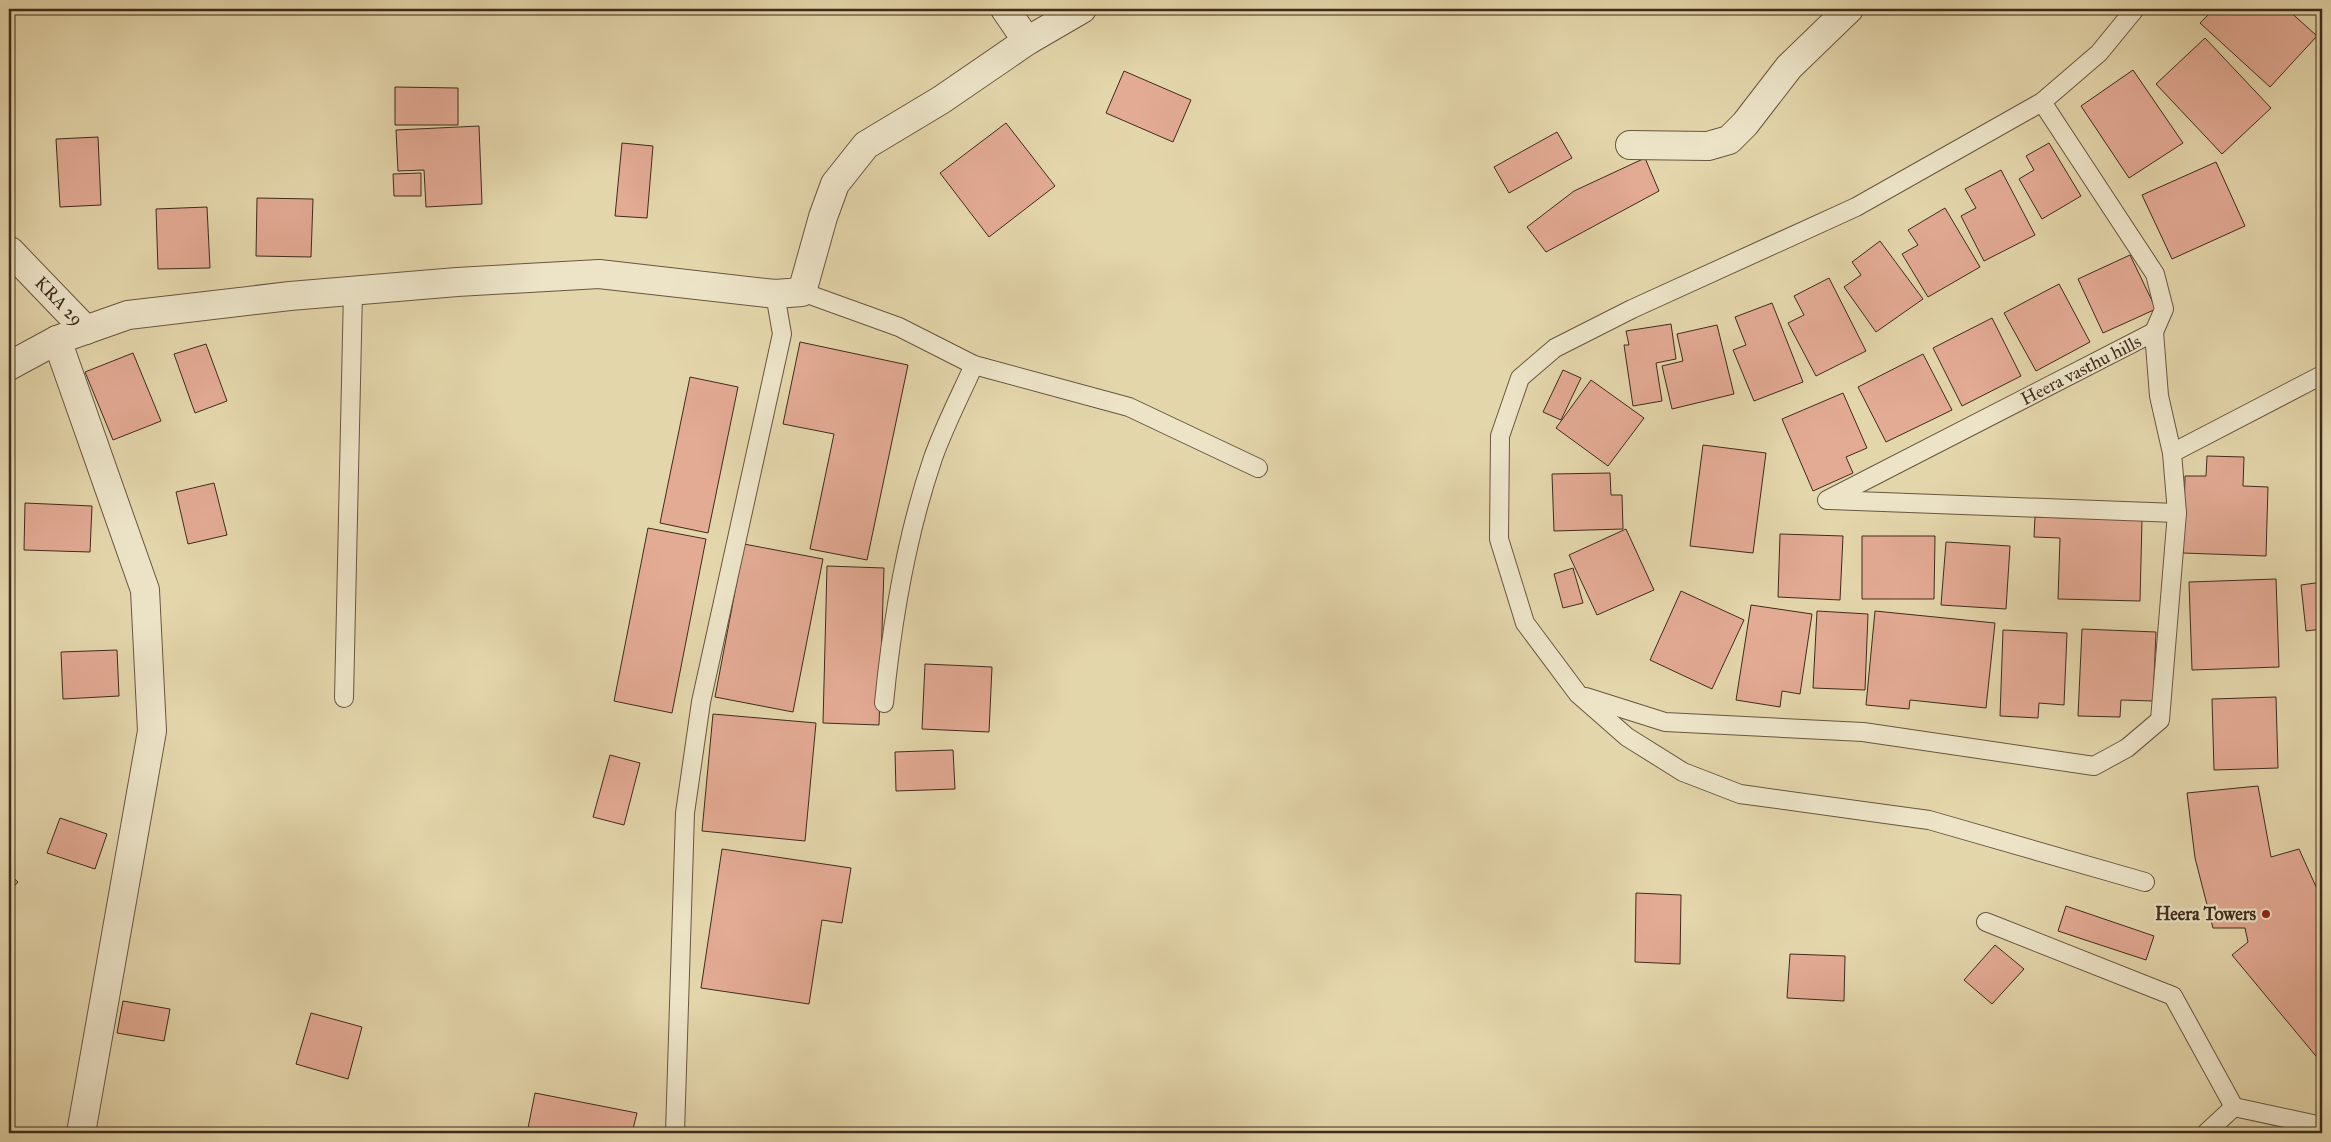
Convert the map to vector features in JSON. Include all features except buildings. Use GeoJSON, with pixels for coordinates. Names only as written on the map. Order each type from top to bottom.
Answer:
{"type":"FeatureCollection","features":[{"type":"Feature","properties":{"kind":"street"},"geometry":{"type":"LineString","coordinates":[[1005,9],[1027,41]]}},
{"type":"Feature","properties":{"kind":"street"},"geometry":{"type":"LineString","coordinates":[[9,366],[57,340],[128,315],[353,291],[457,282],[599,274],[775,294],[802,292],[823,217],[835,184],[866,145],[941,100],[1027,41],[1082,9]]}},
{"type":"Feature","properties":{"kind":"street"},"geometry":{"type":"LineString","coordinates":[[1630,144],[1708,146],[1729,140],[1789,67],[1849,9]]}},
{"type":"Feature","properties":{"kind":"street","name":"KRA 29"},"geometry":{"type":"LineString","coordinates":[[10,251],[86,330]]}},
{"type":"Feature","properties":{"kind":"street"},"geometry":{"type":"LineString","coordinates":[[57,340],[145,590],[152,731],[81,1133]]}},
{"type":"Feature","properties":{"kind":"lane"},"geometry":{"type":"LineString","coordinates":[[2135,9],[2099,54],[2042,102],[1856,207],[1632,308],[1556,348],[1520,378],[1500,436],[1499,539],[1525,623],[1578,694],[1628,737],[1683,772],[1740,794],[1929,820],[2146,882]]}},
{"type":"Feature","properties":{"kind":"lane"},"geometry":{"type":"LineString","coordinates":[[2042,102],[2155,274],[2164,308],[2154,332]]}},
{"type":"Feature","properties":{"kind":"lane"},"geometry":{"type":"LineString","coordinates":[[344,698],[353,291]]}},
{"type":"Feature","properties":{"kind":"lane"},"geometry":{"type":"LineString","coordinates":[[802,292],[899,327],[974,365],[1129,407],[1258,468]]}},
{"type":"Feature","properties":{"kind":"lane"},"geometry":{"type":"LineString","coordinates":[[675,1133],[684,813],[701,702],[782,334],[775,294]]}},
{"type":"Feature","properties":{"kind":"lane","name":"Heera vasthu hills"},"geometry":{"type":"LineString","coordinates":[[1578,694],[1665,722],[1863,732],[2094,766],[2127,748],[2160,720],[2177,513],[2172,453],[2159,396],[2154,332],[1827,500],[2177,513]]}},
{"type":"Feature","properties":{"kind":"lane"},"geometry":{"type":"LineString","coordinates":[[884,704],[889,654],[905,561],[933,458],[974,365]]}},
{"type":"Feature","properties":{"kind":"lane"},"geometry":{"type":"LineString","coordinates":[[2172,453],[2322,375]]}},
{"type":"Feature","properties":{"kind":"lane"},"geometry":{"type":"LineString","coordinates":[[1986,922],[2173,996],[2234,1108],[2322,1126]]}},
{"type":"Feature","properties":{"kind":"lane"},"geometry":{"type":"LineString","coordinates":[[2206,1133],[2234,1108]]}},
{"type":"Feature","properties":{"kind":"place","name":"Heera Towers"},"geometry":{"type":"Point","coordinates":[2266,914]}}]}
